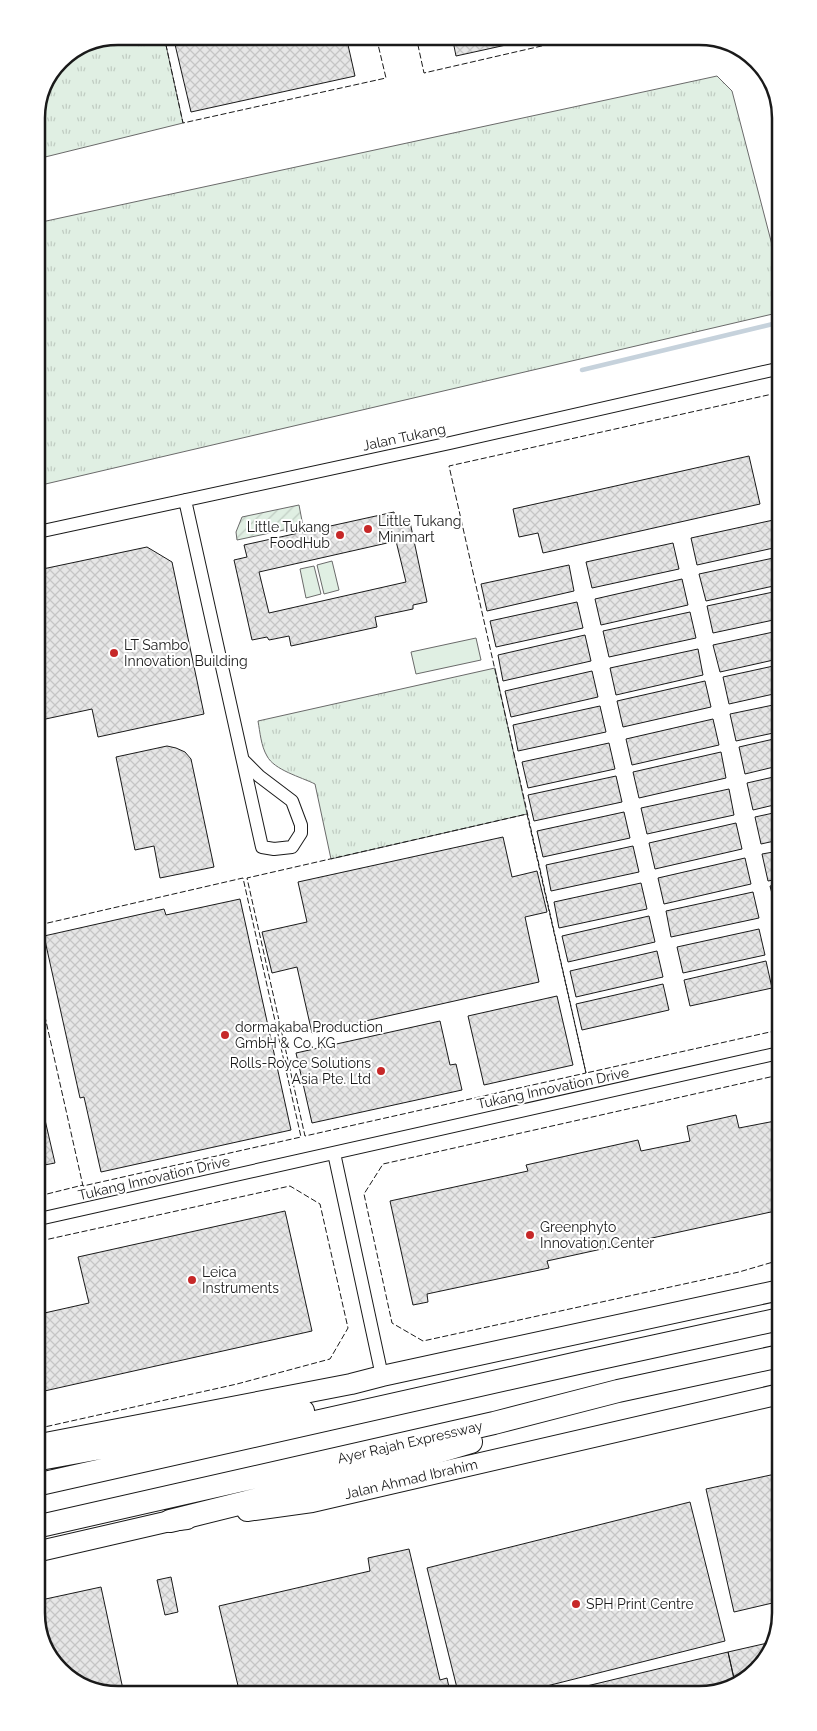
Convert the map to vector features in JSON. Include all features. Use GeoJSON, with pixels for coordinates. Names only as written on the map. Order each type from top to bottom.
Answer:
{"type":"FeatureCollection","features":[{"type":"Feature","properties":{"kind":"highway"},"geometry":{"type":"LineString","coordinates":[[45,1483],[772,1321]]}},
{"type":"Feature","properties":{"kind":"highway","name":"Ayer Rajah Expressway"},"geometry":{"type":"LineString","coordinates":[[45,1525],[494,1423],[618,1391],[772,1358]]}},
{"type":"Feature","properties":{"kind":"highway"},"geometry":{"type":"LineString","coordinates":[[45,1458],[283,1414],[455,1390]]}},
{"type":"Feature","properties":{"kind":"highway"},"geometry":{"type":"LineString","coordinates":[[170,1521],[384,1468],[447,1450],[477,1440],[488,1432],[494,1423]]}},
{"type":"Feature","properties":{"kind":"main road"},"geometry":{"type":"LineString","coordinates":[[45,1442],[351,1384],[772,1292]]}},
{"type":"Feature","properties":{"kind":"main road","name":"Jalan Ahmad Ibrahim"},"geometry":{"type":"LineString","coordinates":[[45,1550],[170,1521],[312,1502],[772,1396]]}},
{"type":"Feature","properties":{"kind":"street","name":"Jalan Tukang"},"geometry":{"type":"LineString","coordinates":[[45,530],[562,418],[772,370]]}},
{"type":"Feature","properties":{"kind":"street"},"geometry":{"type":"LineString","coordinates":[[185,500],[262,847],[274,849],[292,847],[300,833],[301,824],[292,801],[259,776],[243,760]]}},
{"type":"Feature","properties":{"kind":"street","name":"Tukang Innovation Drive"},"geometry":{"type":"LineString","coordinates":[[45,1218],[772,1055]]}},
{"type":"Feature","properties":{"kind":"street"},"geometry":{"type":"LineString","coordinates":[[334,1153],[382,1376]]}},
{"type":"Feature","properties":{"kind":"green space"},"geometry":{"type":"Polygon","coordinates":[[[118,45],[166,45],[183,123],[45,157],[45,113],[47,99],[52,86],[60,73],[70,63],[94,49],[118,45]]]}},
{"type":"Feature","properties":{"kind":"green space"},"geometry":{"type":"Polygon","coordinates":[[[717,76],[732,91],[772,245],[772,314],[45,484],[45,221],[717,76]]]}},
{"type":"Feature","properties":{"kind":"green space"},"geometry":{"type":"Polygon","coordinates":[[[299,505],[303,526],[237,540],[236,532],[242,517],[299,505]]]}},
{"type":"Feature","properties":{"kind":"green space"},"geometry":{"type":"Polygon","coordinates":[[[332,561],[339,590],[324,594],[317,565],[332,561]]]}},
{"type":"Feature","properties":{"kind":"green space"},"geometry":{"type":"Polygon","coordinates":[[[314,566],[321,594],[306,598],[300,569],[314,566]]]}},
{"type":"Feature","properties":{"kind":"green space"},"geometry":{"type":"Polygon","coordinates":[[[476,638],[481,660],[416,674],[411,652],[476,638]]]}},
{"type":"Feature","properties":{"kind":"green space"},"geometry":{"type":"Polygon","coordinates":[[[495,668],[527,814],[331,859],[315,784],[288,773],[270,761],[263,748],[258,721],[495,668]]]}},
{"type":"Feature","properties":{"kind":"building"},"geometry":{"type":"Polygon","coordinates":[[[175,45],[348,45],[355,76],[191,112],[175,45]]]}},
{"type":"Feature","properties":{"kind":"building"},"geometry":{"type":"Polygon","coordinates":[[[454,45],[506,45],[456,56],[454,45]]]}},
{"type":"Feature","properties":{"kind":"building"},"geometry":{"type":"Polygon","coordinates":[[[749,456],[760,504],[543,553],[538,533],[519,537],[513,509],[749,456]]]}},
{"type":"Feature","properties":{"kind":"building"},"geometry":{"type":"Polygon","coordinates":[[[394,512],[397,525],[410,522],[427,602],[413,605],[413,609],[375,617],[377,627],[291,646],[289,636],[269,640],[267,637],[252,640],[234,560],[247,557],[244,545],[394,512]],[[396,541],[259,572],[269,613],[406,582],[396,541]]]}},
{"type":"Feature","properties":{"kind":"building"},"geometry":{"type":"Polygon","coordinates":[[[772,520],[772,548],[697,565],[691,538],[772,520]]]}},
{"type":"Feature","properties":{"kind":"building"},"geometry":{"type":"Polygon","coordinates":[[[673,543],[679,569],[592,588],[586,562],[673,543]]]}},
{"type":"Feature","properties":{"kind":"building","name":"LT Sambo Innovation Building"},"geometry":{"type":"Polygon","coordinates":[[[147,547],[172,562],[204,714],[98,737],[92,709],[45,719],[45,569],[147,547]]]}},
{"type":"Feature","properties":{"kind":"building"},"geometry":{"type":"Polygon","coordinates":[[[772,558],[772,586],[706,601],[699,574],[772,558]]]}},
{"type":"Feature","properties":{"kind":"building"},"geometry":{"type":"Polygon","coordinates":[[[569,565],[574,591],[487,611],[481,584],[569,565]]]}},
{"type":"Feature","properties":{"kind":"building"},"geometry":{"type":"Polygon","coordinates":[[[682,579],[688,605],[601,625],[595,599],[682,579]]]}},
{"type":"Feature","properties":{"kind":"building"},"geometry":{"type":"Polygon","coordinates":[[[772,592],[772,620],[713,633],[707,606],[772,592]]]}},
{"type":"Feature","properties":{"kind":"building"},"geometry":{"type":"Polygon","coordinates":[[[577,602],[583,628],[496,647],[490,621],[577,602]]]}},
{"type":"Feature","properties":{"kind":"building"},"geometry":{"type":"Polygon","coordinates":[[[690,612],[696,638],[609,657],[603,631],[690,612]]]}},
{"type":"Feature","properties":{"kind":"building"},"geometry":{"type":"Polygon","coordinates":[[[772,632],[772,660],[720,672],[713,645],[772,632]]]}},
{"type":"Feature","properties":{"kind":"building"},"geometry":{"type":"Polygon","coordinates":[[[585,635],[591,661],[503,681],[498,655],[585,635]]]}},
{"type":"Feature","properties":{"kind":"building"},"geometry":{"type":"Polygon","coordinates":[[[698,649],[703,675],[616,695],[610,668],[698,649]]]}},
{"type":"Feature","properties":{"kind":"building"},"geometry":{"type":"Polygon","coordinates":[[[772,666],[772,694],[729,704],[723,677],[772,666]]]}},
{"type":"Feature","properties":{"kind":"building"},"geometry":{"type":"Polygon","coordinates":[[[592,671],[598,697],[511,717],[505,691],[592,671]]]}},
{"type":"Feature","properties":{"kind":"building"},"geometry":{"type":"Polygon","coordinates":[[[705,681],[711,707],[623,727],[617,701],[705,681]]]}},
{"type":"Feature","properties":{"kind":"building"},"geometry":{"type":"Polygon","coordinates":[[[772,705],[772,733],[736,741],[730,714],[772,705]]]}},
{"type":"Feature","properties":{"kind":"building"},"geometry":{"type":"Polygon","coordinates":[[[600,706],[606,732],[518,751],[513,725],[600,706]]]}},
{"type":"Feature","properties":{"kind":"building"},"geometry":{"type":"Polygon","coordinates":[[[713,719],[719,745],[632,765],[626,739],[713,719]]]}},
{"type":"Feature","properties":{"kind":"building"},"geometry":{"type":"Polygon","coordinates":[[[772,739],[772,767],[745,774],[739,747],[772,739]]]}},
{"type":"Feature","properties":{"kind":"building"},"geometry":{"type":"Polygon","coordinates":[[[609,743],[615,769],[528,788],[522,762],[609,743]]]}},
{"type":"Feature","properties":{"kind":"building"},"geometry":{"type":"Polygon","coordinates":[[[167,746],[185,752],[191,759],[214,867],[160,878],[154,846],[135,850],[116,757],[167,746]]]}},
{"type":"Feature","properties":{"kind":"building"},"geometry":{"type":"Polygon","coordinates":[[[721,752],[726,778],[639,798],[633,772],[721,752]]]}},
{"type":"Feature","properties":{"kind":"building"},"geometry":{"type":"Polygon","coordinates":[[[616,776],[622,802],[534,821],[528,795],[616,776]]]}},
{"type":"Feature","properties":{"kind":"building"},"geometry":{"type":"Polygon","coordinates":[[[772,777],[772,805],[753,810],[747,783],[772,777]]]}},
{"type":"Feature","properties":{"kind":"building"},"geometry":{"type":"Polygon","coordinates":[[[729,789],[734,815],[647,834],[641,808],[729,789]]]}},
{"type":"Feature","properties":{"kind":"building"},"geometry":{"type":"Polygon","coordinates":[[[624,812],[630,838],[543,857],[537,831],[624,812]]]}},
{"type":"Feature","properties":{"kind":"building"},"geometry":{"type":"Polygon","coordinates":[[[772,813],[772,842],[761,844],[755,817],[772,813]]]}},
{"type":"Feature","properties":{"kind":"building"},"geometry":{"type":"Polygon","coordinates":[[[736,823],[742,849],[655,869],[649,843],[736,823]]]}},
{"type":"Feature","properties":{"kind":"building"},"geometry":{"type":"Polygon","coordinates":[[[503,837],[512,877],[537,871],[547,912],[525,917],[539,982],[312,1033],[297,967],[272,973],[262,932],[307,922],[298,882],[503,837]]]}},
{"type":"Feature","properties":{"kind":"building"},"geometry":{"type":"Polygon","coordinates":[[[633,846],[639,872],[551,891],[546,865],[633,846]]]}},
{"type":"Feature","properties":{"kind":"building"},"geometry":{"type":"Polygon","coordinates":[[[772,852],[772,880],[768,881],[762,854],[772,852]]]}},
{"type":"Feature","properties":{"kind":"building"},"geometry":{"type":"Polygon","coordinates":[[[745,858],[751,884],[664,904],[658,878],[745,858]]]}},
{"type":"Feature","properties":{"kind":"building"},"geometry":{"type":"Polygon","coordinates":[[[641,883],[647,909],[559,928],[554,902],[641,883]]]}},
{"type":"Feature","properties":{"kind":"building"},"geometry":{"type":"Polygon","coordinates":[[[753,892],[759,918],[671,937],[666,911],[753,892]]]}},
{"type":"Feature","properties":{"kind":"building"},"geometry":{"type":"Polygon","coordinates":[[[240,899],[291,1130],[101,1172],[84,1097],[80,1098],[45,936],[164,909],[166,915],[240,899]]]}},
{"type":"Feature","properties":{"kind":"building"},"geometry":{"type":"Polygon","coordinates":[[[649,916],[655,942],[568,962],[562,936],[649,916]]]}},
{"type":"Feature","properties":{"kind":"building"},"geometry":{"type":"Polygon","coordinates":[[[759,929],[765,955],[683,973],[677,947],[759,929]]]}},
{"type":"Feature","properties":{"kind":"building"},"geometry":{"type":"Polygon","coordinates":[[[657,951],[663,977],[576,997],[570,971],[657,951]]]}},
{"type":"Feature","properties":{"kind":"building"},"geometry":{"type":"Polygon","coordinates":[[[766,961],[772,988],[690,1006],[684,980],[766,961]]]}},
{"type":"Feature","properties":{"kind":"building"},"geometry":{"type":"Polygon","coordinates":[[[663,984],[669,1010],[582,1030],[576,1004],[663,984]]]}},
{"type":"Feature","properties":{"kind":"building"},"geometry":{"type":"Polygon","coordinates":[[[557,996],[573,1065],[484,1085],[468,1016],[557,996]]]}},
{"type":"Feature","properties":{"kind":"building"},"geometry":{"type":"Polygon","coordinates":[[[440,1021],[450,1065],[456,1064],[462,1090],[312,1123],[296,1053],[440,1021]]]}},
{"type":"Feature","properties":{"kind":"building","name":"Greenphyto Innovation Center"},"geometry":{"type":"Polygon","coordinates":[[[736,1115],[739,1128],[772,1122],[772,1212],[547,1261],[549,1268],[427,1294],[428,1302],[413,1305],[390,1201],[528,1171],[526,1165],[638,1140],[641,1151],[690,1141],[687,1126],[736,1115]]]}},
{"type":"Feature","properties":{"kind":"building"},"geometry":{"type":"Polygon","coordinates":[[[45,1120],[55,1163],[45,1165],[45,1120]]]}},
{"type":"Feature","properties":{"kind":"building","name":"Leica Instruments"},"geometry":{"type":"Polygon","coordinates":[[[285,1211],[312,1331],[45,1391],[45,1313],[89,1303],[78,1257],[285,1211]]]}},
{"type":"Feature","properties":{"kind":"building"},"geometry":{"type":"Polygon","coordinates":[[[772,1475],[772,1603],[734,1612],[706,1489],[772,1475]]]}},
{"type":"Feature","properties":{"kind":"building","name":"SPH Print Centre"},"geometry":{"type":"Polygon","coordinates":[[[690,1502],[725,1641],[547,1686],[456,1686],[427,1568],[690,1502]]]}},
{"type":"Feature","properties":{"kind":"building"},"geometry":{"type":"Polygon","coordinates":[[[409,1549],[440,1680],[447,1678],[449,1686],[238,1686],[219,1606],[370,1571],[368,1558],[409,1549]]]}},
{"type":"Feature","properties":{"kind":"building"},"geometry":{"type":"Polygon","coordinates":[[[171,1577],[178,1612],[165,1615],[157,1580],[171,1577]]]}},
{"type":"Feature","properties":{"kind":"building"},"geometry":{"type":"Polygon","coordinates":[[[101,1587],[122,1686],[104,1685],[94,1682],[86,1679],[66,1665],[52,1645],[49,1637],[46,1627],[45,1599],[101,1587]]]}},
{"type":"Feature","properties":{"kind":"building"},"geometry":{"type":"Polygon","coordinates":[[[766,1643],[751,1665],[734,1677],[728,1652],[766,1643]]]}},
{"type":"Feature","properties":{"kind":"building"},"geometry":{"type":"Polygon","coordinates":[[[728,1652],[734,1677],[713,1685],[699,1686],[587,1686],[728,1652]]]}},
{"type":"Feature","properties":{"kind":"waterway"},"geometry":{"type":"LineString","coordinates":[[582,370],[772,324]]}},
{"type":"Feature","properties":{"kind":"fence"},"geometry":{"type":"LineString","coordinates":[[166,45],[183,123],[386,78],[378,45]]}},
{"type":"Feature","properties":{"kind":"fence"},"geometry":{"type":"LineString","coordinates":[[418,45],[424,73],[546,45]]}},
{"type":"Feature","properties":{"kind":"fence"},"geometry":{"type":"LineString","coordinates":[[772,394],[449,466],[586,1073],[772,1032]]}},
{"type":"Feature","properties":{"kind":"fence"},"geometry":{"type":"LineString","coordinates":[[527,814],[586,1073],[305,1136],[247,878],[527,814]]}},
{"type":"Feature","properties":{"kind":"fence"},"geometry":{"type":"LineString","coordinates":[[45,924],[243,878],[301,1137],[83,1186],[45,1017]]}},
{"type":"Feature","properties":{"kind":"fence"},"geometry":{"type":"LineString","coordinates":[[772,1077],[383,1164],[364,1194],[392,1323],[423,1341],[739,1272],[772,1262]]}},
{"type":"Feature","properties":{"kind":"fence"},"geometry":{"type":"LineString","coordinates":[[45,1194],[83,1185]]}},
{"type":"Feature","properties":{"kind":"fence"},"geometry":{"type":"LineString","coordinates":[[45,1240],[290,1186],[320,1204],[348,1328],[330,1359],[237,1384],[45,1427]]}},
{"type":"Feature","properties":{"kind":"place","name":"Little Tukang Minimart"},"geometry":{"type":"Point","coordinates":[368,529]}},
{"type":"Feature","properties":{"kind":"place","name":"Little Tukang FoodHub"},"geometry":{"type":"Point","coordinates":[340,535]}},
{"type":"Feature","properties":{"kind":"place","name":"LT Sambo Innovation Building"},"geometry":{"type":"Point","coordinates":[114,653]}},
{"type":"Feature","properties":{"kind":"place","name":"dormakaba Production GmbH & Co. KG"},"geometry":{"type":"Point","coordinates":[225,1035]}},
{"type":"Feature","properties":{"kind":"place","name":"Rolls-Royce Solutions Asia Pte. Ltd"},"geometry":{"type":"Point","coordinates":[381,1071]}},
{"type":"Feature","properties":{"kind":"place","name":"Greenphyto Innovation Center"},"geometry":{"type":"Point","coordinates":[530,1235]}},
{"type":"Feature","properties":{"kind":"place","name":"Leica Instruments"},"geometry":{"type":"Point","coordinates":[192,1280]}},
{"type":"Feature","properties":{"kind":"place","name":"SPH Print Centre"},"geometry":{"type":"Point","coordinates":[576,1604]}}]}
